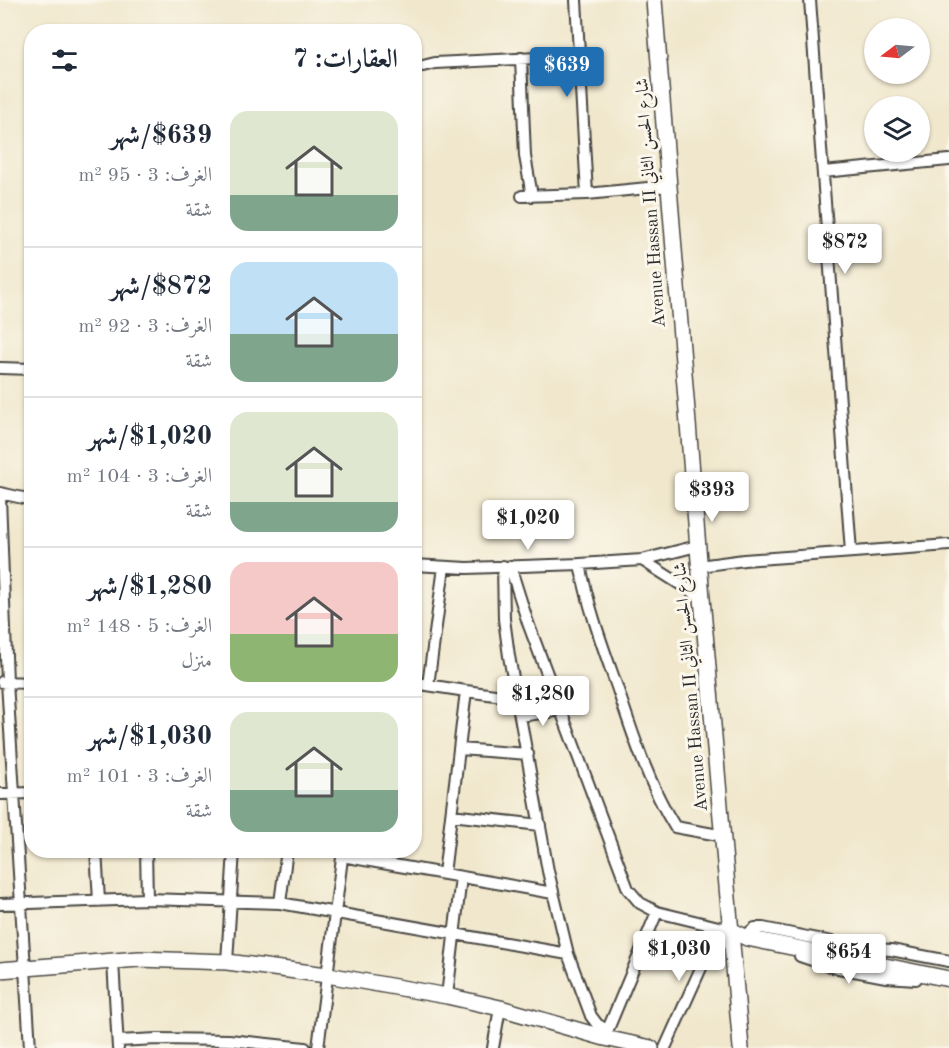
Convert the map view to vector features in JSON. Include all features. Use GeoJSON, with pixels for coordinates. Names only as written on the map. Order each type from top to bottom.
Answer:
{"type":"FeatureCollection","features":[{"type":"Feature","properties":{"kind":"street"},"geometry":{"type":"LineString","coordinates":[[576,0],[587,194]]}},
{"type":"Feature","properties":{"kind":"street","name":"Avenue Hassan II شارع الحسن الثاني"},"geometry":{"type":"LineString","coordinates":[[654,0],[699,566],[724,836],[725,929],[741,1048]]}},
{"type":"Feature","properties":{"kind":"street"},"geometry":{"type":"LineString","coordinates":[[810,0],[851,552]]}},
{"type":"Feature","properties":{"kind":"street"},"geometry":{"type":"LineString","coordinates":[[423,66],[435,63],[579,56]]}},
{"type":"Feature","properties":{"kind":"street"},"geometry":{"type":"LineString","coordinates":[[521,58],[527,196],[587,194],[668,186]]}},
{"type":"Feature","properties":{"kind":"street"},"geometry":{"type":"LineString","coordinates":[[823,172],[949,160]]}},
{"type":"Feature","properties":{"kind":"street"},"geometry":{"type":"LineString","coordinates":[[0,368],[24,369]]}},
{"type":"Feature","properties":{"kind":"street"},"geometry":{"type":"LineString","coordinates":[[24,499],[0,495],[4,682],[15,793],[30,1048]]}},
{"type":"Feature","properties":{"kind":"street"},"geometry":{"type":"LineString","coordinates":[[699,566],[744,560],[949,545]]}},
{"type":"Feature","properties":{"kind":"street"},"geometry":{"type":"LineString","coordinates":[[422,566],[506,566],[642,560],[698,546]]}},
{"type":"Feature","properties":{"kind":"street"},"geometry":{"type":"LineString","coordinates":[[642,560],[702,598]]}},
{"type":"Feature","properties":{"kind":"street"},"geometry":{"type":"LineString","coordinates":[[580,564],[586,597],[599,636],[629,723],[663,809],[675,827],[724,836]]}},
{"type":"Feature","properties":{"kind":"street"},"geometry":{"type":"LineString","coordinates":[[506,566],[504,619],[553,893],[568,954],[591,1016],[606,1034]]}},
{"type":"Feature","properties":{"kind":"street"},"geometry":{"type":"LineString","coordinates":[[506,566],[562,710],[627,890],[640,903],[657,912],[725,929],[949,972]]}},
{"type":"Feature","properties":{"kind":"street"},"geometry":{"type":"LineString","coordinates":[[428,685],[444,567]]}},
{"type":"Feature","properties":{"kind":"street"},"geometry":{"type":"LineString","coordinates":[[4,682],[24,683]]}},
{"type":"Feature","properties":{"kind":"street"},"geometry":{"type":"LineString","coordinates":[[422,684],[517,698]]}},
{"type":"Feature","properties":{"kind":"street"},"geometry":{"type":"LineString","coordinates":[[444,874],[466,691]]}},
{"type":"Feature","properties":{"kind":"street"},"geometry":{"type":"LineString","coordinates":[[520,716],[562,710]]}},
{"type":"Feature","properties":{"kind":"street"},"geometry":{"type":"LineString","coordinates":[[459,748],[528,754]]}},
{"type":"Feature","properties":{"kind":"street"},"geometry":{"type":"LineString","coordinates":[[0,794],[24,793]]}},
{"type":"Feature","properties":{"kind":"street"},"geometry":{"type":"LineString","coordinates":[[451,815],[540,825]]}},
{"type":"Feature","properties":{"kind":"street"},"geometry":{"type":"LineString","coordinates":[[96,858],[99,901]]}},
{"type":"Feature","properties":{"kind":"street"},"geometry":{"type":"LineString","coordinates":[[146,858],[147,899]]}},
{"type":"Feature","properties":{"kind":"street"},"geometry":{"type":"LineString","coordinates":[[227,962],[233,858]]}},
{"type":"Feature","properties":{"kind":"street"},"geometry":{"type":"LineString","coordinates":[[280,903],[286,858]]}},
{"type":"Feature","properties":{"kind":"street"},"geometry":{"type":"LineString","coordinates":[[318,1048],[342,858]]}},
{"type":"Feature","properties":{"kind":"street"},"geometry":{"type":"LineString","coordinates":[[367,858],[553,893]]}},
{"type":"Feature","properties":{"kind":"street"},"geometry":{"type":"LineString","coordinates":[[447,996],[461,877]]}},
{"type":"Feature","properties":{"kind":"street"},"geometry":{"type":"LineString","coordinates":[[0,904],[147,899],[280,903],[568,954]]}},
{"type":"Feature","properties":{"kind":"street"},"geometry":{"type":"LineString","coordinates":[[606,1034],[657,912]]}},
{"type":"Feature","properties":{"kind":"street"},"geometry":{"type":"LineString","coordinates":[[750,932],[755,928],[763,928],[862,948],[891,950],[949,961]]}},
{"type":"Feature","properties":{"kind":"street"},"geometry":{"type":"LineString","coordinates":[[725,929],[747,938],[949,979]]}},
{"type":"Feature","properties":{"kind":"street"},"geometry":{"type":"LineString","coordinates":[[664,1048],[725,929]]}},
{"type":"Feature","properties":{"kind":"street"},"geometry":{"type":"LineString","coordinates":[[771,942],[774,947],[783,952],[811,958],[833,967],[893,979],[908,977],[949,985]]}},
{"type":"Feature","properties":{"kind":"street"},"geometry":{"type":"LineString","coordinates":[[0,970],[138,959],[227,962],[327,975],[447,996],[606,1034],[651,1048]]}},
{"type":"Feature","properties":{"kind":"street"},"geometry":{"type":"LineString","coordinates":[[113,961],[118,1045],[157,1039],[229,1040],[305,1048]]}},
{"type":"Feature","properties":{"kind":"street"},"geometry":{"type":"LineString","coordinates":[[493,1048],[500,1008]]}}]}
